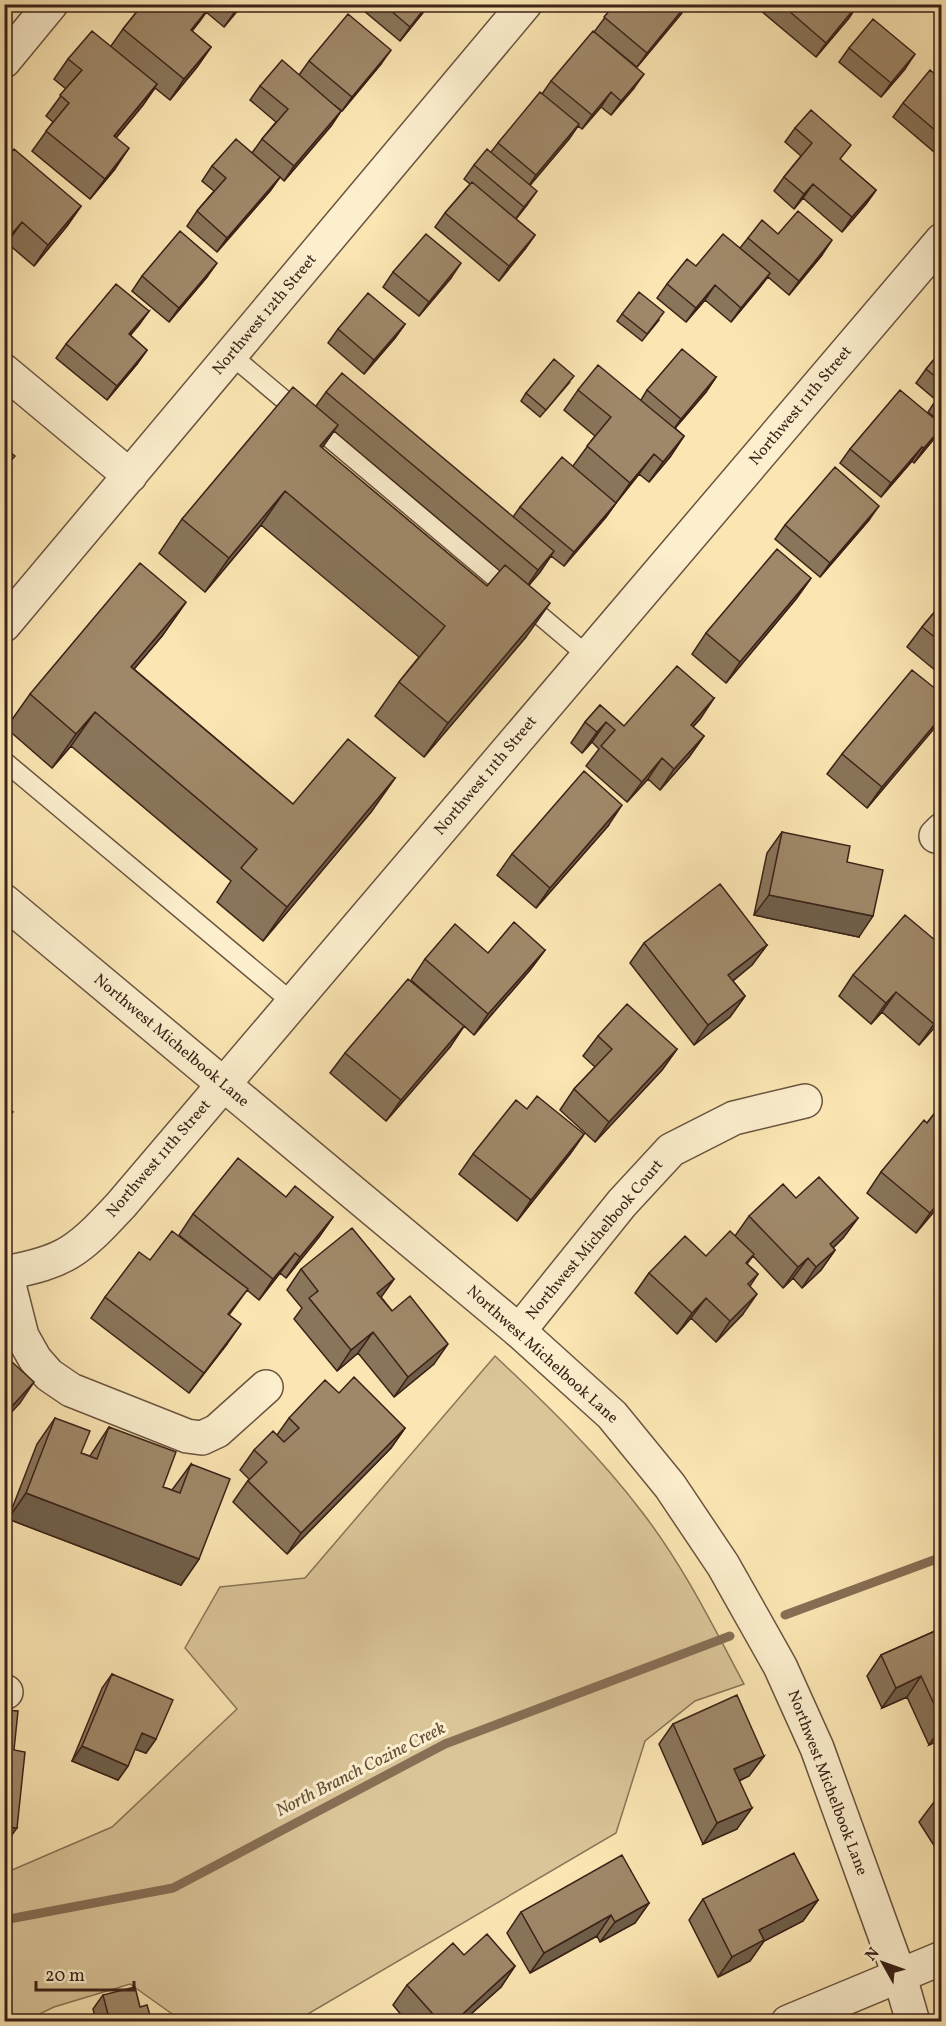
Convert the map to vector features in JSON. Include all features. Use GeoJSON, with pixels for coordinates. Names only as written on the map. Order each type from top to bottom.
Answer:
{"type":"FeatureCollection","features":[{"type":"Feature","properties":{"kind":"street"},"geometry":{"type":"LineString","coordinates":[[4,61],[51,4]]}},
{"type":"Feature","properties":{"kind":"street","name":"Northwest 12th Street"},"geometry":{"type":"LineString","coordinates":[[4,625],[525,4]]}},
{"type":"Feature","properties":{"kind":"street","name":"Northwest 11th Street"},"geometry":{"type":"LineString","coordinates":[[5,1273],[49,1264],[68,1255],[88,1240],[121,1205],[942,240]]}},
{"type":"Feature","properties":{"kind":"street"},"geometry":{"type":"LineString","coordinates":[[4,371],[130,476]]}},
{"type":"Feature","properties":{"kind":"street","name":"Northwest Michelbook Lane"},"geometry":{"type":"LineString","coordinates":[[4,901],[519,1331],[612,1415],[670,1486],[723,1565],[780,1666],[817,1748],[900,1977],[913,2022]]}},
{"type":"Feature","properties":{"kind":"street","name":"Northwest Michelbook Court"},"geometry":{"type":"LineString","coordinates":[[519,1331],[622,1203],[671,1150],[734,1118],[805,1101]]}},
{"type":"Feature","properties":{"kind":"street"},"geometry":{"type":"LineString","coordinates":[[5,1273],[22,1336],[35,1359],[49,1375],[72,1390],[187,1436],[202,1438],[217,1431],[266,1387]]}},
{"type":"Feature","properties":{"kind":"street"},"geometry":{"type":"LineString","coordinates":[[788,2022],[942,1958]]}},
{"type":"Feature","properties":{"kind":"lane"},"geometry":{"type":"LineString","coordinates":[[231,355],[588,656]]}},
{"type":"Feature","properties":{"kind":"lane"},"geometry":{"type":"LineString","coordinates":[[4,761],[293,1003]]}},
{"type":"Feature","properties":{"kind":"shaded area"},"geometry":{"type":"Polygon","coordinates":[[[495,1356],[590,1451],[642,1512],[684,1574],[744,1684],[695,1701],[645,1741],[616,1833],[296,2021],[182,2021],[130,1984],[54,2007],[25,2021],[5,2022],[5,1873],[112,1827],[237,1709],[185,1648],[220,1587],[305,1578],[495,1356]]]}},
{"type":"Feature","properties":{"kind":"building"},"geometry":{"type":"Polygon","coordinates":[[[143,4],[212,4],[191,30],[211,47],[184,79],[123,29],[143,4]]]}},
{"type":"Feature","properties":{"kind":"building"},"geometry":{"type":"Polygon","coordinates":[[[224,4],[241,4],[234,13],[224,4]]]}},
{"type":"Feature","properties":{"kind":"building"},"geometry":{"type":"Polygon","coordinates":[[[383,4],[428,4],[410,27],[383,4]]]}},
{"type":"Feature","properties":{"kind":"building"},"geometry":{"type":"Polygon","coordinates":[[[615,4],[687,4],[647,53],[604,17],[615,4]]]}},
{"type":"Feature","properties":{"kind":"building"},"geometry":{"type":"Polygon","coordinates":[[[781,4],[858,4],[826,43],[781,4]]]}},
{"type":"Feature","properties":{"kind":"building"},"geometry":{"type":"Polygon","coordinates":[[[348,14],[391,50],[352,97],[309,61],[348,14]]]}},
{"type":"Feature","properties":{"kind":"building"},"geometry":{"type":"Polygon","coordinates":[[[873,19],[915,54],[891,83],[849,48],[873,19]]]}},
{"type":"Feature","properties":{"kind":"building"},"geometry":{"type":"Polygon","coordinates":[[[92,31],[157,84],[114,136],[129,148],[105,179],[46,131],[69,103],[60,95],[82,70],[68,59],[92,31]]]}},
{"type":"Feature","properties":{"kind":"building"},"geometry":{"type":"Polygon","coordinates":[[[593,31],[644,74],[621,101],[611,92],[592,115],[551,81],[593,31]]]}},
{"type":"Feature","properties":{"kind":"building"},"geometry":{"type":"Polygon","coordinates":[[[282,60],[341,111],[294,166],[262,139],[288,109],[260,86],[282,60]]]}},
{"type":"Feature","properties":{"kind":"building"},"geometry":{"type":"Polygon","coordinates":[[[930,70],[942,80],[942,136],[903,103],[930,70]]]}},
{"type":"Feature","properties":{"kind":"building"},"geometry":{"type":"Polygon","coordinates":[[[540,92],[579,124],[536,175],[498,143],[540,92]]]}},
{"type":"Feature","properties":{"kind":"building"},"geometry":{"type":"Polygon","coordinates":[[[811,110],[851,145],[840,159],[876,190],[852,217],[813,184],[804,194],[784,177],[812,143],[795,128],[811,110]]]}},
{"type":"Feature","properties":{"kind":"building"},"geometry":{"type":"Polygon","coordinates":[[[236,139],[280,177],[227,238],[197,211],[226,178],[212,166],[236,139]]]}},
{"type":"Feature","properties":{"kind":"building"},"geometry":{"type":"Polygon","coordinates":[[[14,149],[81,206],[48,245],[22,222],[4,243],[4,160],[14,149]]]}},
{"type":"Feature","properties":{"kind":"building"},"geometry":{"type":"Polygon","coordinates":[[[487,149],[537,191],[524,207],[474,165],[487,149]]]}},
{"type":"Feature","properties":{"kind":"building"},"geometry":{"type":"Polygon","coordinates":[[[472,182],[535,235],[509,266],[445,213],[472,182]]]}},
{"type":"Feature","properties":{"kind":"building"},"geometry":{"type":"Polygon","coordinates":[[[798,211],[832,240],[799,281],[748,238],[762,220],[778,234],[798,211]]]}},
{"type":"Feature","properties":{"kind":"building"},"geometry":{"type":"Polygon","coordinates":[[[180,231],[217,263],[179,308],[142,276],[180,231]]]}},
{"type":"Feature","properties":{"kind":"building"},"geometry":{"type":"Polygon","coordinates":[[[426,234],[461,263],[429,302],[393,272],[426,234]]]}},
{"type":"Feature","properties":{"kind":"building"},"geometry":{"type":"Polygon","coordinates":[[[723,234],[770,273],[741,308],[715,285],[696,308],[667,284],[687,259],[696,266],[723,234]]]}},
{"type":"Feature","properties":{"kind":"building"},"geometry":{"type":"Polygon","coordinates":[[[116,284],[149,311],[129,334],[147,350],[117,386],[66,344],[116,284]]]}},
{"type":"Feature","properties":{"kind":"building"},"geometry":{"type":"Polygon","coordinates":[[[639,292],[664,312],[647,334],[622,314],[639,292]]]}},
{"type":"Feature","properties":{"kind":"building"},"geometry":{"type":"Polygon","coordinates":[[[368,293],[405,324],[374,360],[338,329],[368,293]]]}},
{"type":"Feature","properties":{"kind":"building"},"geometry":{"type":"Polygon","coordinates":[[[682,349],[716,377],[681,419],[647,390],[682,349]]]}},
{"type":"Feature","properties":{"kind":"building"},"geometry":{"type":"Polygon","coordinates":[[[942,350],[942,382],[926,369],[942,350]]]}},
{"type":"Feature","properties":{"kind":"building"},"geometry":{"type":"Polygon","coordinates":[[[554,359],[574,376],[546,410],[526,393],[554,359]]]}},
{"type":"Feature","properties":{"kind":"building"},"geometry":{"type":"Polygon","coordinates":[[[598,365],[684,436],[663,462],[654,454],[630,483],[587,446],[611,417],[578,390],[598,365]]]}},
{"type":"Feature","properties":{"kind":"building"},"geometry":{"type":"Polygon","coordinates":[[[342,373],[554,551],[538,570],[326,392],[342,373]]]}},
{"type":"Feature","properties":{"kind":"building"},"geometry":{"type":"Polygon","coordinates":[[[293,387],[338,425],[320,446],[487,586],[505,565],[550,603],[448,723],[399,682],[445,626],[285,491],[229,558],[182,519],[293,387]]]}},
{"type":"Feature","properties":{"kind":"building"},"geometry":{"type":"Polygon","coordinates":[[[900,390],[942,427],[891,483],[850,449],[900,390]]]}},
{"type":"Feature","properties":{"kind":"building"},"geometry":{"type":"Polygon","coordinates":[[[4,447],[15,456],[4,468],[4,447]]]}},
{"type":"Feature","properties":{"kind":"building"},"geometry":{"type":"Polygon","coordinates":[[[562,457],[616,503],[574,552],[520,507],[562,457]]]}},
{"type":"Feature","properties":{"kind":"building"},"geometry":{"type":"Polygon","coordinates":[[[835,467],[879,506],[830,563],[785,525],[835,467]]]}},
{"type":"Feature","properties":{"kind":"building"},"geometry":{"type":"Polygon","coordinates":[[[777,549],[811,578],[740,662],[706,633],[777,549]]]}},
{"type":"Feature","properties":{"kind":"building"},"geometry":{"type":"Polygon","coordinates":[[[140,563],[186,602],[131,667],[293,804],[348,739],[395,778],[287,907],[241,868],[257,849],[95,712],[76,734],[30,694],[140,563]]]}},
{"type":"Feature","properties":{"kind":"building"},"geometry":{"type":"Polygon","coordinates":[[[942,603],[942,643],[922,627],[942,603]]]}},
{"type":"Feature","properties":{"kind":"building"},"geometry":{"type":"Polygon","coordinates":[[[677,666],[714,698],[691,725],[704,736],[674,769],[662,758],[642,782],[601,746],[615,730],[606,722],[597,732],[585,722],[600,705],[624,726],[677,666]]]}},
{"type":"Feature","properties":{"kind":"building"},"geometry":{"type":"Polygon","coordinates":[[[912,670],[942,694],[942,716],[882,787],[842,754],[912,670]]]}},
{"type":"Feature","properties":{"kind":"building"},"geometry":{"type":"Polygon","coordinates":[[[584,771],[622,805],[550,888],[512,854],[584,771]]]}},
{"type":"Feature","properties":{"kind":"building"},"geometry":{"type":"Polygon","coordinates":[[[782,832],[850,846],[847,862],[883,870],[873,916],[769,895],[782,832]]]}},
{"type":"Feature","properties":{"kind":"building"},"geometry":{"type":"Polygon","coordinates":[[[720,884],[767,945],[728,975],[745,996],[708,1025],[644,943],[720,884]]]}},
{"type":"Feature","properties":{"kind":"building"},"geometry":{"type":"Polygon","coordinates":[[[905,915],[942,946],[942,1015],[934,1024],[896,992],[886,1003],[853,975],[905,915]]]}},
{"type":"Feature","properties":{"kind":"building"},"geometry":{"type":"Polygon","coordinates":[[[514,922],[545,950],[488,1014],[425,959],[455,924],[488,953],[514,922]]]}},
{"type":"Feature","properties":{"kind":"building"},"geometry":{"type":"Polygon","coordinates":[[[408,979],[464,1026],[401,1100],[345,1053],[408,979]]]}},
{"type":"Feature","properties":{"kind":"building"},"geometry":{"type":"Polygon","coordinates":[[[627,1004],[677,1049],[609,1122],[574,1089],[612,1049],[598,1036],[627,1004]]]}},
{"type":"Feature","properties":{"kind":"building"},"geometry":{"type":"Polygon","coordinates":[[[537,1096],[584,1134],[531,1200],[473,1154],[516,1100],[527,1109],[537,1096]]]}},
{"type":"Feature","properties":{"kind":"building"},"geometry":{"type":"Polygon","coordinates":[[[4,1105],[13,1112],[4,1124],[4,1105]]]}},
{"type":"Feature","properties":{"kind":"building"},"geometry":{"type":"Polygon","coordinates":[[[941,1105],[942,1199],[930,1213],[881,1172],[924,1120],[927,1123],[941,1105]]]}},
{"type":"Feature","properties":{"kind":"building"},"geometry":{"type":"Polygon","coordinates":[[[238,1158],[286,1197],[295,1186],[333,1217],[300,1257],[295,1253],[273,1279],[193,1214],[238,1158]]]}},
{"type":"Feature","properties":{"kind":"building"},"geometry":{"type":"Polygon","coordinates":[[[819,1177],[858,1218],[830,1244],[835,1250],[816,1267],[808,1258],[798,1267],[749,1216],[783,1184],[796,1198],[819,1177]]]}},
{"type":"Feature","properties":{"kind":"building"},"geometry":{"type":"Polygon","coordinates":[[[352,1228],[394,1279],[377,1293],[392,1311],[410,1296],[448,1344],[408,1377],[373,1332],[351,1350],[309,1298],[318,1291],[301,1269],[352,1228]]]}},
{"type":"Feature","properties":{"kind":"building"},"geometry":{"type":"Polygon","coordinates":[[[172,1231],[248,1289],[228,1314],[241,1324],[204,1373],[105,1297],[139,1252],[150,1260],[172,1231]]]}},
{"type":"Feature","properties":{"kind":"building"},"geometry":{"type":"Polygon","coordinates":[[[730,1231],[754,1254],[746,1263],[758,1274],[748,1284],[757,1294],[730,1321],[706,1298],[692,1313],[649,1273],[685,1236],[706,1256],[730,1231]]]}},
{"type":"Feature","properties":{"kind":"building"},"geometry":{"type":"Polygon","coordinates":[[[12,1362],[34,1382],[4,1415],[4,1371],[12,1362]]]}},
{"type":"Feature","properties":{"kind":"building"},"geometry":{"type":"Polygon","coordinates":[[[354,1377],[405,1428],[301,1533],[248,1481],[267,1462],[254,1450],[273,1431],[284,1442],[299,1428],[289,1418],[325,1380],[339,1393],[354,1377]]]}},
{"type":"Feature","properties":{"kind":"building"},"geometry":{"type":"Polygon","coordinates":[[[55,1418],[90,1431],[81,1453],[97,1459],[109,1427],[176,1452],[163,1487],[180,1493],[191,1464],[230,1479],[199,1559],[26,1493],[55,1418]]]}},
{"type":"Feature","properties":{"kind":"building"},"geometry":{"type":"Polygon","coordinates":[[[942,1628],[942,1721],[921,1676],[896,1688],[881,1655],[942,1628]]]}},
{"type":"Feature","properties":{"kind":"building"},"geometry":{"type":"Polygon","coordinates":[[[112,1674],[173,1700],[156,1739],[142,1733],[128,1766],[82,1746],[112,1674]]]}},
{"type":"Feature","properties":{"kind":"building"},"geometry":{"type":"Polygon","coordinates":[[[737,1695],[764,1756],[734,1769],[752,1808],[717,1823],[673,1724],[737,1695]]]}},
{"type":"Feature","properties":{"kind":"building"},"geometry":{"type":"Polygon","coordinates":[[[4,1710],[18,1711],[14,1750],[25,1752],[17,1828],[4,1827],[4,1710]]]}},
{"type":"Feature","properties":{"kind":"building"},"geometry":{"type":"Polygon","coordinates":[[[942,1797],[942,1814],[934,1802],[942,1797]]]}},
{"type":"Feature","properties":{"kind":"building"},"geometry":{"type":"Polygon","coordinates":[[[794,1853],[818,1900],[759,1930],[764,1940],[732,1957],[703,1899],[794,1853]]]}},
{"type":"Feature","properties":{"kind":"building"},"geometry":{"type":"Polygon","coordinates":[[[622,1855],[649,1903],[615,1922],[611,1915],[544,1953],[521,1912],[622,1855]]]}},
{"type":"Feature","properties":{"kind":"building"},"geometry":{"type":"Polygon","coordinates":[[[487,1934],[515,1966],[454,2022],[440,2022],[407,1985],[453,1943],[464,1955],[487,1934]]]}},
{"type":"Feature","properties":{"kind":"building"},"geometry":{"type":"Polygon","coordinates":[[[135,1987],[140,2007],[147,2005],[152,2022],[110,2022],[103,1995],[135,1987]]]}},
{"type":"Feature","properties":{"kind":"waterway","name":"North Branch Cozine Creek"},"geometry":{"type":"LineString","coordinates":[[785,1615],[942,1557]]}},
{"type":"Feature","properties":{"kind":"waterway","name":"North Branch Cozine Creek"},"geometry":{"type":"LineString","coordinates":[[4,1920],[173,1888],[445,1744],[730,1636]]}}]}
